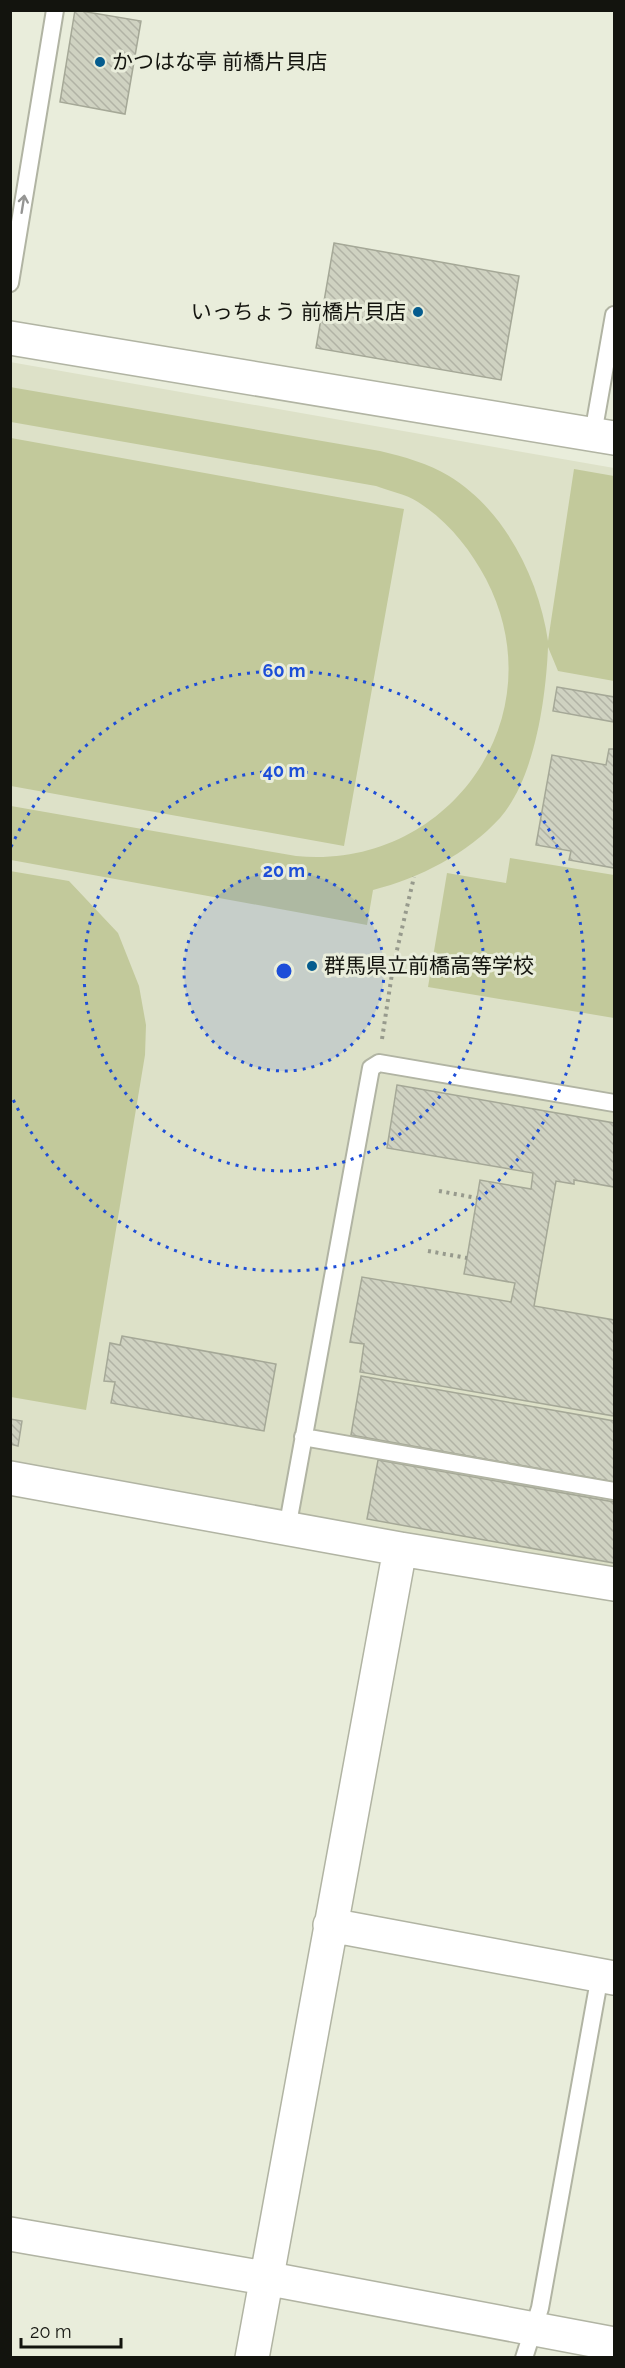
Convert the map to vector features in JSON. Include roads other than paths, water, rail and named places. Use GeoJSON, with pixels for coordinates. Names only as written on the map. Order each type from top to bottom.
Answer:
{"type":"FeatureCollection","features":[{"type":"Feature","properties":{"kind":"street"},"geometry":{"type":"LineString","coordinates":[[10,338],[604,436]]}},
{"type":"Feature","properties":{"kind":"street"},"geometry":{"type":"LineString","coordinates":[[10,1478],[400,1549],[615,1584]]}},
{"type":"Feature","properties":{"kind":"street"},"geometry":{"type":"LineString","coordinates":[[252,2358],[400,1549]]}},
{"type":"Feature","properties":{"kind":"street"},"geometry":{"type":"LineString","coordinates":[[330,1925],[607,1976]]}},
{"type":"Feature","properties":{"kind":"street"},"geometry":{"type":"LineString","coordinates":[[10,2234],[265,2278],[529,2343],[615,2344]]}},
{"type":"Feature","properties":{"kind":"lane"},"geometry":{"type":"LineString","coordinates":[[10,283],[56,10]]}},
{"type":"Feature","properties":{"kind":"lane"},"geometry":{"type":"LineString","coordinates":[[604,436],[615,315]]}},
{"type":"Feature","properties":{"kind":"lane"},"geometry":{"type":"LineString","coordinates":[[287,1529],[371,1068],[379,1063],[615,1103]]}},
{"type":"Feature","properties":{"kind":"lane"},"geometry":{"type":"LineString","coordinates":[[303,1437],[615,1491]]}},
{"type":"Feature","properties":{"kind":"lane"},"geometry":{"type":"LineString","coordinates":[[529,2343],[540,2308],[607,1976]]}},
{"type":"Feature","properties":{"kind":"place","name":"かつはな亭 前橋片貝店"},"geometry":{"type":"Point","coordinates":[100,62]}},
{"type":"Feature","properties":{"kind":"place","name":"いっちょう 前橋片貝店"},"geometry":{"type":"Point","coordinates":[418,312]}},
{"type":"Feature","properties":{"kind":"place","name":"群馬県立前橋高等学校"},"geometry":{"type":"Point","coordinates":[312,966]}}]}
